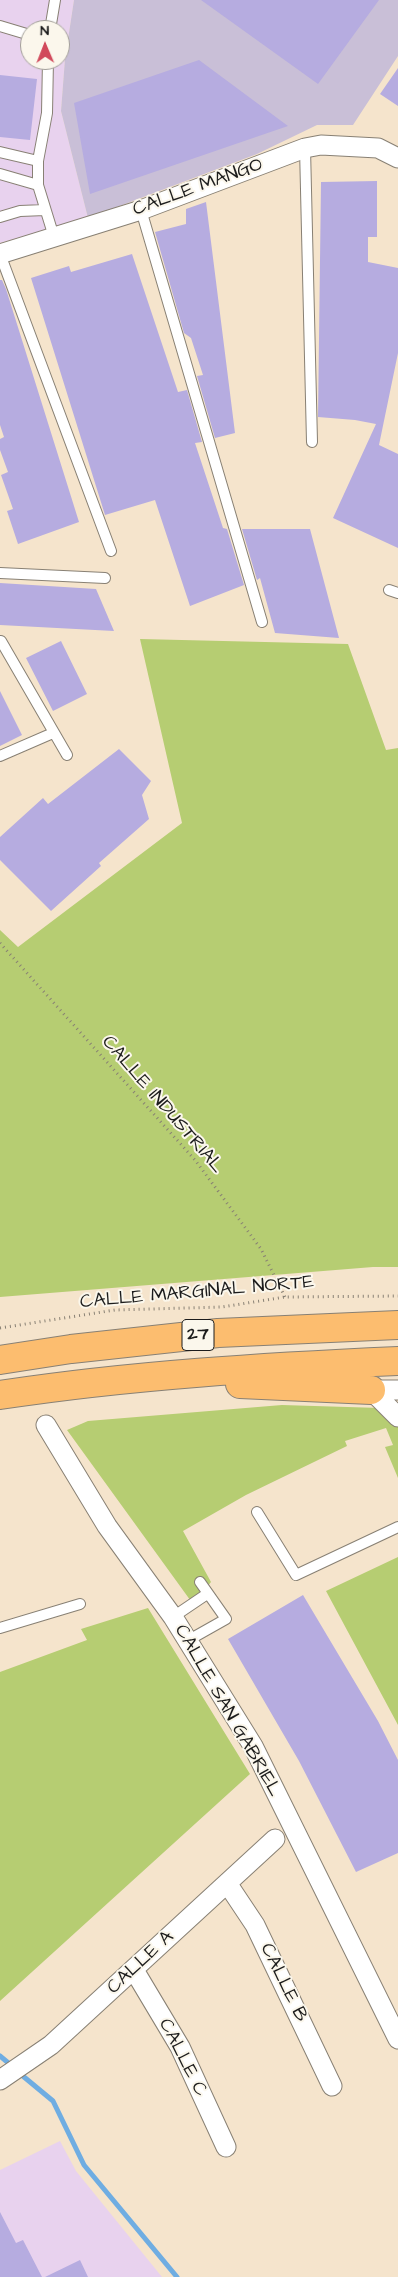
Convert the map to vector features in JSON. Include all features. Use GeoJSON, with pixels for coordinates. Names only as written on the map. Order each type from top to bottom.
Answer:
{"type":"FeatureCollection","features":[{"type":"Feature","properties":{"kind":"highway","name":"27"},"geometry":{"type":"LineString","coordinates":[[0,1360],[71,1349],[218,1333],[398,1325]]}},
{"type":"Feature","properties":{"kind":"highway","name":"27"},"geometry":{"type":"LineString","coordinates":[[0,1394],[104,1380],[252,1367],[398,1360]]}},
{"type":"Feature","properties":{"kind":"highway"},"geometry":{"type":"LineString","coordinates":[[104,1380],[371,1390]]}},
{"type":"Feature","properties":{"kind":"street","name":"CALLE MANGO"},"geometry":{"type":"LineString","coordinates":[[0,254],[141,210],[305,148],[321,145],[378,148],[398,158]]}},
{"type":"Feature","properties":{"kind":"street"},"geometry":{"type":"LineString","coordinates":[[371,1390],[398,1390]]}},
{"type":"Feature","properties":{"kind":"street"},"geometry":{"type":"LineString","coordinates":[[371,1390],[398,1417]]}},
{"type":"Feature","properties":{"kind":"street","name":"CALLE SAN GABRIEL"},"geometry":{"type":"LineString","coordinates":[[46,1425],[107,1526],[173,1617],[252,1746],[398,2038]]}},
{"type":"Feature","properties":{"kind":"street","name":"CALLE A"},"geometry":{"type":"LineString","coordinates":[[0,2080],[51,2045],[275,1839]]}},
{"type":"Feature","properties":{"kind":"street","name":"CALLE B"},"geometry":{"type":"LineString","coordinates":[[227,1883],[255,1925],[332,2086]]}},
{"type":"Feature","properties":{"kind":"street","name":"CALLE C"},"geometry":{"type":"LineString","coordinates":[[134,1970],[180,2047],[226,2147]]}},
{"type":"Feature","properties":{"kind":"lane"},"geometry":{"type":"LineString","coordinates":[[52,20],[55,0]]}},
{"type":"Feature","properties":{"kind":"lane"},"geometry":{"type":"LineString","coordinates":[[0,26],[20,32]]}},
{"type":"Feature","properties":{"kind":"lane"},"geometry":{"type":"LineString","coordinates":[[48,70],[47,113],[38,161],[38,185],[54,237]]}},
{"type":"Feature","properties":{"kind":"lane"},"geometry":{"type":"LineString","coordinates":[[305,148],[312,442]]}},
{"type":"Feature","properties":{"kind":"lane"},"geometry":{"type":"LineString","coordinates":[[0,152],[38,161]]}},
{"type":"Feature","properties":{"kind":"lane"},"geometry":{"type":"LineString","coordinates":[[0,174],[38,185]]}},
{"type":"Feature","properties":{"kind":"lane"},"geometry":{"type":"LineString","coordinates":[[0,217],[20,211],[45,210]]}},
{"type":"Feature","properties":{"kind":"lane"},"geometry":{"type":"LineString","coordinates":[[141,210],[262,622]]}},
{"type":"Feature","properties":{"kind":"lane"},"geometry":{"type":"LineString","coordinates":[[0,254],[111,551]]}},
{"type":"Feature","properties":{"kind":"lane"},"geometry":{"type":"LineString","coordinates":[[0,573],[105,578]]}},
{"type":"Feature","properties":{"kind":"lane"},"geometry":{"type":"LineString","coordinates":[[2,641],[67,755]]}},
{"type":"Feature","properties":{"kind":"lane"},"geometry":{"type":"LineString","coordinates":[[0,756],[54,733]]}},
{"type":"Feature","properties":{"kind":"lane"},"geometry":{"type":"LineString","coordinates":[[257,1512],[296,1575],[398,1527]]}},
{"type":"Feature","properties":{"kind":"lane"},"geometry":{"type":"LineString","coordinates":[[187,1640],[226,1619],[200,1582]]}},
{"type":"Feature","properties":{"kind":"lane"},"geometry":{"type":"LineString","coordinates":[[173,1617],[207,1594]]}},
{"type":"Feature","properties":{"kind":"lane"},"geometry":{"type":"LineString","coordinates":[[0,1628],[80,1604]]}},
{"type":"Feature","properties":{"kind":"path","name":"CALLE INDUSTRIAL"},"geometry":{"type":"LineString","coordinates":[[0,944],[195,1160],[261,1249],[285,1297]]}},
{"type":"Feature","properties":{"kind":"path","name":"CALLE MARGINAL NORTE"},"geometry":{"type":"LineString","coordinates":[[0,1328],[115,1310],[222,1307],[285,1297],[398,1296]]}},
{"type":"Feature","properties":{"kind":"shaded area"},"geometry":{"type":"Polygon","coordinates":[[[0,0],[74,0],[70,26],[70,20],[20,20],[20,70],[64,70],[61,111],[88,218],[0,243],[0,0]]]}},
{"type":"Feature","properties":{"kind":"shaded area"},"geometry":{"type":"Polygon","coordinates":[[[74,0],[398,0],[398,56],[353,125],[317,125],[257,154],[88,218],[61,111],[64,70],[70,70],[70,26],[74,0]]]}},
{"type":"Feature","properties":{"kind":"shaded area"},"geometry":{"type":"Polygon","coordinates":[[[60,2141],[76,2171],[162,2277],[0,2277],[0,2170],[60,2141]]]}},
{"type":"Feature","properties":{"kind":"green space"},"geometry":{"type":"Polygon","coordinates":[[[140,639],[348,644],[386,750],[398,748],[398,1267],[373,1267],[0,1297],[0,930],[18,947],[182,823],[140,639]]]}},
{"type":"Feature","properties":{"kind":"green space"},"geometry":{"type":"Polygon","coordinates":[[[282,1405],[380,1408],[387,1412],[398,1426],[398,1478],[385,1447],[393,1445],[386,1428],[345,1441],[347,1446],[246,1495],[183,1531],[211,1582],[193,1604],[67,1430],[88,1421],[282,1405]]]}},
{"type":"Feature","properties":{"kind":"green space"},"geometry":{"type":"Polygon","coordinates":[[[398,1557],[398,1725],[326,1591],[398,1557]]]}},
{"type":"Feature","properties":{"kind":"green space"},"geometry":{"type":"Polygon","coordinates":[[[148,1608],[250,1774],[0,2001],[0,1672],[87,1640],[81,1629],[148,1608]]]}},
{"type":"Feature","properties":{"kind":"building"},"geometry":{"type":"Polygon","coordinates":[[[201,0],[379,0],[318,84],[201,0]]]}},
{"type":"Feature","properties":{"kind":"building"},"geometry":{"type":"Polygon","coordinates":[[[199,60],[288,126],[90,194],[74,103],[199,60]]]}},
{"type":"Feature","properties":{"kind":"building"},"geometry":{"type":"Polygon","coordinates":[[[398,68],[398,106],[380,94],[398,68]]]}},
{"type":"Feature","properties":{"kind":"building"},"geometry":{"type":"Polygon","coordinates":[[[0,75],[37,79],[30,140],[0,137],[0,75]]]}},
{"type":"Feature","properties":{"kind":"building"},"geometry":{"type":"Polygon","coordinates":[[[377,181],[377,237],[368,237],[368,262],[398,268],[398,353],[379,445],[398,454],[398,548],[333,518],[376,424],[318,417],[321,182],[377,181]]]}},
{"type":"Feature","properties":{"kind":"building"},"geometry":{"type":"Polygon","coordinates":[[[206,202],[235,433],[215,438],[197,376],[203,375],[191,338],[184,333],[155,232],[186,224],[186,209],[206,202]]]}},
{"type":"Feature","properties":{"kind":"building"},"geometry":{"type":"Polygon","coordinates":[[[132,254],[178,392],[187,390],[202,442],[195,443],[223,528],[227,529],[244,585],[190,606],[155,500],[105,515],[31,278],[69,266],[71,272],[132,254]]]}},
{"type":"Feature","properties":{"kind":"building"},"geometry":{"type":"Polygon","coordinates":[[[0,280],[2,280],[6,289],[79,522],[18,544],[7,511],[13,509],[1,475],[8,472],[0,450],[0,439],[4,437],[0,425],[0,280]]]}},
{"type":"Feature","properties":{"kind":"building"},"geometry":{"type":"Polygon","coordinates":[[[242,529],[310,529],[339,638],[275,633],[260,578],[257,580],[242,529]]]}},
{"type":"Feature","properties":{"kind":"building"},"geometry":{"type":"Polygon","coordinates":[[[0,583],[96,589],[114,631],[0,625],[0,583]]]}},
{"type":"Feature","properties":{"kind":"building"},"geometry":{"type":"Polygon","coordinates":[[[61,641],[87,694],[53,711],[26,658],[61,641]]]}},
{"type":"Feature","properties":{"kind":"building"},"geometry":{"type":"Polygon","coordinates":[[[0,691],[22,735],[0,746],[0,691]]]}},
{"type":"Feature","properties":{"kind":"building"},"geometry":{"type":"Polygon","coordinates":[[[119,749],[151,781],[142,795],[149,819],[99,863],[101,866],[51,911],[0,860],[0,837],[43,798],[48,804],[119,749]]]}},
{"type":"Feature","properties":{"kind":"building"},"geometry":{"type":"Polygon","coordinates":[[[303,1595],[378,1721],[398,1760],[398,1853],[356,1872],[299,1761],[228,1639],[303,1595]]]}},
{"type":"Feature","properties":{"kind":"building"},"geometry":{"type":"Polygon","coordinates":[[[0,2212],[16,2243],[23,2240],[42,2277],[0,2277],[0,2212]]]}},
{"type":"Feature","properties":{"kind":"building"},"geometry":{"type":"Polygon","coordinates":[[[80,2260],[88,2277],[45,2277],[80,2260]]]}},
{"type":"Feature","properties":{"kind":"waterway"},"geometry":{"type":"LineString","coordinates":[[0,2056],[12,2066]]}},
{"type":"Feature","properties":{"kind":"waterway"},"geometry":{"type":"LineString","coordinates":[[18,2072],[53,2101],[84,2165],[177,2277]]}}]}
